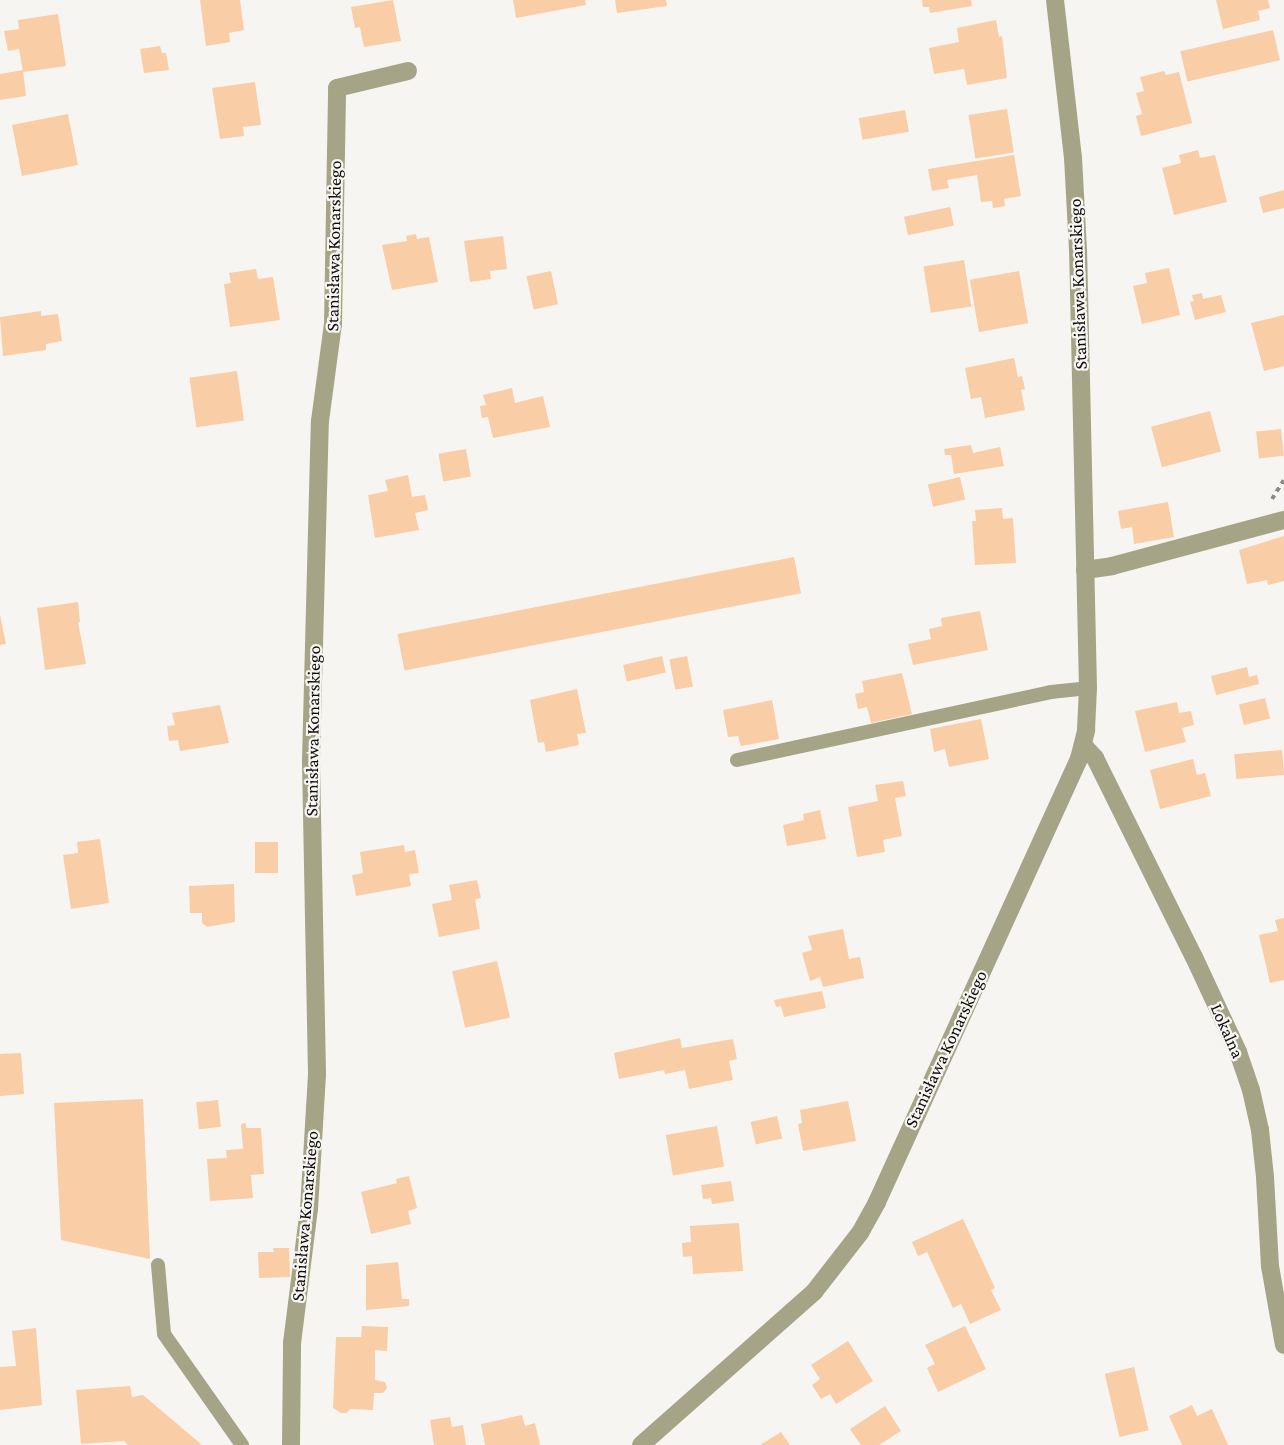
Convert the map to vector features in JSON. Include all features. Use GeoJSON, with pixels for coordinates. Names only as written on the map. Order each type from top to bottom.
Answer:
{"type":"FeatureCollection","features":[{"type":"Feature","properties":{"kind":"street","name":"Stanisława Konarskiego"},"geometry":{"type":"LineString","coordinates":[[641,1445],[814,1292],[860,1233],[877,1202],[1073,775],[1083,745],[1088,688],[1076,215],[1073,158],[1054,0]]}},
{"type":"Feature","properties":{"kind":"street","name":"Stanisława Konarskiego"},"geometry":{"type":"LineString","coordinates":[[291,1445],[292,1343],[309,1209],[317,1074],[311,760],[320,421],[333,324],[338,88],[408,71]]}},
{"type":"Feature","properties":{"kind":"street"},"geometry":{"type":"LineString","coordinates":[[1085,570],[1112,566],[1284,520]]}},
{"type":"Feature","properties":{"kind":"street","name":"Lokalna"},"geometry":{"type":"LineString","coordinates":[[1083,745],[1095,758],[1124,814],[1233,1041],[1248,1080],[1260,1130],[1270,1266],[1284,1345]]}},
{"type":"Feature","properties":{"kind":"lane"},"geometry":{"type":"LineString","coordinates":[[737,760],[1052,693],[1088,688]]}},
{"type":"Feature","properties":{"kind":"lane"},"geometry":{"type":"LineString","coordinates":[[158,1265],[164,1334],[242,1445]]}},
{"type":"Feature","properties":{"kind":"building"},"geometry":{"type":"Polygon","coordinates":[[[200,0],[240,0],[244,30],[229,33],[230,42],[206,46],[200,0]]]}},
{"type":"Feature","properties":{"kind":"building"},"geometry":{"type":"Polygon","coordinates":[[[393,0],[401,41],[364,47],[360,27],[355,28],[351,7],[393,0]]]}},
{"type":"Feature","properties":{"kind":"building"},"geometry":{"type":"Polygon","coordinates":[[[513,0],[585,0],[586,5],[516,18],[513,0]]]}},
{"type":"Feature","properties":{"kind":"building"},"geometry":{"type":"Polygon","coordinates":[[[615,0],[666,0],[667,6],[617,13],[615,0]]]}},
{"type":"Feature","properties":{"kind":"building"},"geometry":{"type":"Polygon","coordinates":[[[922,0],[971,0],[972,6],[930,13],[929,7],[923,7],[922,0]]]}},
{"type":"Feature","properties":{"kind":"building"},"geometry":{"type":"Polygon","coordinates":[[[1216,0],[1268,0],[1270,8],[1258,11],[1260,20],[1223,29],[1216,0]]]}},
{"type":"Feature","properties":{"kind":"building"},"geometry":{"type":"Polygon","coordinates":[[[58,14],[66,66],[23,72],[19,49],[8,51],[4,31],[19,29],[18,20],[58,14]]]}},
{"type":"Feature","properties":{"kind":"building"},"geometry":{"type":"Polygon","coordinates":[[[996,20],[999,37],[1002,36],[1007,78],[967,85],[964,69],[934,74],[929,48],[959,42],[957,28],[996,20]]]}},
{"type":"Feature","properties":{"kind":"building"},"geometry":{"type":"Polygon","coordinates":[[[1273,30],[1280,60],[1187,82],[1180,51],[1273,30]]]}},
{"type":"Feature","properties":{"kind":"building"},"geometry":{"type":"Polygon","coordinates":[[[160,46],[162,53],[166,53],[169,70],[144,73],[140,49],[160,46]]]}},
{"type":"Feature","properties":{"kind":"building"},"geometry":{"type":"Polygon","coordinates":[[[23,70],[26,96],[0,100],[0,74],[23,70]]]}},
{"type":"Feature","properties":{"kind":"building"},"geometry":{"type":"Polygon","coordinates":[[[1164,71],[1166,75],[1179,72],[1192,123],[1141,136],[1136,116],[1142,114],[1136,93],[1144,91],[1140,77],[1164,71]]]}},
{"type":"Feature","properties":{"kind":"building"},"geometry":{"type":"Polygon","coordinates":[[[255,82],[261,125],[243,127],[244,136],[220,139],[212,88],[255,82]]]}},
{"type":"Feature","properties":{"kind":"building"},"geometry":{"type":"Polygon","coordinates":[[[1007,109],[1014,152],[975,159],[968,115],[1007,109]]]}},
{"type":"Feature","properties":{"kind":"building"},"geometry":{"type":"Polygon","coordinates":[[[905,110],[909,132],[863,140],[859,118],[905,110]]]}},
{"type":"Feature","properties":{"kind":"building"},"geometry":{"type":"Polygon","coordinates":[[[68,114],[78,165],[22,176],[12,125],[68,114]]]}},
{"type":"Feature","properties":{"kind":"building"},"geometry":{"type":"Polygon","coordinates":[[[1198,150],[1200,158],[1215,155],[1227,202],[1174,215],[1162,168],[1181,163],[1179,155],[1198,150]]]}},
{"type":"Feature","properties":{"kind":"building"},"geometry":{"type":"Polygon","coordinates":[[[1014,155],[1021,196],[1004,199],[1005,206],[993,208],[992,201],[981,202],[977,175],[947,180],[949,188],[932,191],[928,169],[1014,155]]]}},
{"type":"Feature","properties":{"kind":"building"},"geometry":{"type":"Polygon","coordinates":[[[1284,190],[1284,208],[1263,213],[1259,197],[1284,190]]]}},
{"type":"Feature","properties":{"kind":"building"},"geometry":{"type":"Polygon","coordinates":[[[950,207],[954,226],[908,235],[904,217],[950,207]]]}},
{"type":"Feature","properties":{"kind":"building"},"geometry":{"type":"Polygon","coordinates":[[[416,234],[417,239],[429,237],[438,282],[392,290],[382,245],[407,241],[406,236],[416,234]]]}},
{"type":"Feature","properties":{"kind":"building"},"geometry":{"type":"Polygon","coordinates":[[[503,236],[507,269],[490,271],[491,279],[470,282],[464,241],[503,236]]]}},
{"type":"Feature","properties":{"kind":"building"},"geometry":{"type":"Polygon","coordinates":[[[964,260],[971,306],[931,313],[924,266],[964,260]]]}},
{"type":"Feature","properties":{"kind":"building"},"geometry":{"type":"Polygon","coordinates":[[[1169,268],[1180,315],[1142,324],[1133,286],[1147,283],[1145,273],[1169,268]]]}},
{"type":"Feature","properties":{"kind":"building"},"geometry":{"type":"Polygon","coordinates":[[[256,269],[258,279],[273,277],[280,320],[230,327],[224,284],[231,283],[229,273],[256,269]]]}},
{"type":"Feature","properties":{"kind":"building"},"geometry":{"type":"Polygon","coordinates":[[[551,271],[558,304],[534,309],[527,276],[551,271]]]}},
{"type":"Feature","properties":{"kind":"building"},"geometry":{"type":"Polygon","coordinates":[[[1019,271],[1028,323],[979,332],[970,280],[1019,271]]]}},
{"type":"Feature","properties":{"kind":"building"},"geometry":{"type":"Polygon","coordinates":[[[1202,293],[1203,299],[1221,295],[1226,312],[1195,320],[1190,302],[1194,301],[1192,295],[1202,293]]]}},
{"type":"Feature","properties":{"kind":"building"},"geometry":{"type":"Polygon","coordinates":[[[41,311],[41,316],[58,314],[62,341],[46,344],[46,350],[3,356],[0,317],[41,311]]]}},
{"type":"Feature","properties":{"kind":"building"},"geometry":{"type":"Polygon","coordinates":[[[1284,315],[1284,366],[1264,371],[1251,323],[1284,315]]]}},
{"type":"Feature","properties":{"kind":"building"},"geometry":{"type":"Polygon","coordinates":[[[1014,358],[1018,377],[1022,376],[1025,389],[1021,390],[1025,410],[985,418],[981,397],[971,399],[965,368],[1014,358]]]}},
{"type":"Feature","properties":{"kind":"building"},"geometry":{"type":"Polygon","coordinates":[[[237,371],[244,421],[196,427],[189,378],[237,371]]]}},
{"type":"Feature","properties":{"kind":"building"},"geometry":{"type":"Polygon","coordinates":[[[512,388],[515,403],[543,396],[550,427],[493,438],[488,417],[482,418],[480,406],[486,405],[483,395],[512,388]]]}},
{"type":"Feature","properties":{"kind":"building"},"geometry":{"type":"Polygon","coordinates":[[[1210,411],[1221,452],[1162,467],[1151,427],[1210,411]]]}},
{"type":"Feature","properties":{"kind":"building"},"geometry":{"type":"Polygon","coordinates":[[[1281,429],[1284,456],[1259,458],[1256,432],[1281,429]]]}},
{"type":"Feature","properties":{"kind":"building"},"geometry":{"type":"Polygon","coordinates":[[[971,445],[973,453],[1000,447],[1004,466],[954,474],[951,455],[945,455],[944,449],[971,445]]]}},
{"type":"Feature","properties":{"kind":"building"},"geometry":{"type":"Polygon","coordinates":[[[466,449],[471,477],[443,481],[438,454],[466,449]]]}},
{"type":"Feature","properties":{"kind":"building"},"geometry":{"type":"Polygon","coordinates":[[[408,475],[412,497],[425,495],[428,510],[415,513],[419,530],[375,538],[368,495],[388,491],[385,480],[408,475]]]}},
{"type":"Feature","properties":{"kind":"building"},"geometry":{"type":"Polygon","coordinates":[[[960,477],[965,499],[933,507],[928,484],[960,477]]]}},
{"type":"Feature","properties":{"kind":"building"},"geometry":{"type":"Polygon","coordinates":[[[1168,502],[1174,537],[1134,544],[1132,527],[1121,529],[1118,511],[1168,502]]]}},
{"type":"Feature","properties":{"kind":"building"},"geometry":{"type":"Polygon","coordinates":[[[1002,508],[1003,519],[1013,518],[1016,563],[975,565],[972,521],[976,521],[975,510],[1002,508]]]}},
{"type":"Feature","properties":{"kind":"building"},"geometry":{"type":"Polygon","coordinates":[[[1284,536],[1284,581],[1268,585],[1267,580],[1247,584],[1239,550],[1284,536]]]}},
{"type":"Feature","properties":{"kind":"building"},"geometry":{"type":"Polygon","coordinates":[[[794,557],[801,593],[404,670],[397,634],[794,557]]]}},
{"type":"Feature","properties":{"kind":"building"},"geometry":{"type":"Polygon","coordinates":[[[78,602],[80,622],[78,622],[86,664],[45,670],[37,608],[78,602]]]}},
{"type":"Feature","properties":{"kind":"building"},"geometry":{"type":"Polygon","coordinates":[[[980,611],[988,650],[913,665],[908,644],[931,639],[929,629],[942,626],[941,618],[980,611]]]}},
{"type":"Feature","properties":{"kind":"building"},"geometry":{"type":"Polygon","coordinates":[[[0,615],[6,644],[0,645],[0,615]]]}},
{"type":"Feature","properties":{"kind":"building"},"geometry":{"type":"Polygon","coordinates":[[[662,656],[666,673],[627,682],[623,665],[662,656]]]}},
{"type":"Feature","properties":{"kind":"building"},"geometry":{"type":"Polygon","coordinates":[[[687,656],[693,686],[675,690],[669,659],[687,656]]]}},
{"type":"Feature","properties":{"kind":"building"},"geometry":{"type":"Polygon","coordinates":[[[1247,667],[1249,677],[1257,675],[1259,684],[1216,695],[1211,676],[1247,667]]]}},
{"type":"Feature","properties":{"kind":"building"},"geometry":{"type":"Polygon","coordinates":[[[902,673],[912,714],[871,723],[867,707],[858,709],[855,694],[864,692],[862,681],[902,673]]]}},
{"type":"Feature","properties":{"kind":"building"},"geometry":{"type":"Polygon","coordinates":[[[577,689],[586,733],[577,734],[579,745],[546,752],[544,742],[538,743],[530,700],[577,689]]]}},
{"type":"Feature","properties":{"kind":"building"},"geometry":{"type":"Polygon","coordinates":[[[1265,698],[1270,718],[1244,725],[1239,705],[1265,698]]]}},
{"type":"Feature","properties":{"kind":"building"},"geometry":{"type":"Polygon","coordinates":[[[772,700],[779,739],[741,746],[738,736],[728,737],[723,710],[772,700]]]}},
{"type":"Feature","properties":{"kind":"building"},"geometry":{"type":"Polygon","coordinates":[[[1177,702],[1179,713],[1191,711],[1194,725],[1182,728],[1186,742],[1145,752],[1135,711],[1177,702]]]}},
{"type":"Feature","properties":{"kind":"building"},"geometry":{"type":"Polygon","coordinates":[[[220,705],[229,743],[180,751],[178,740],[169,741],[167,726],[175,725],[172,713],[220,705]]]}},
{"type":"Feature","properties":{"kind":"building"},"geometry":{"type":"Polygon","coordinates":[[[981,719],[989,759],[949,767],[945,749],[934,752],[930,729],[981,719]]]}},
{"type":"Feature","properties":{"kind":"building"},"geometry":{"type":"Polygon","coordinates":[[[1282,750],[1284,775],[1236,779],[1234,754],[1282,750]]]}},
{"type":"Feature","properties":{"kind":"building"},"geometry":{"type":"Polygon","coordinates":[[[1193,759],[1197,775],[1205,773],[1211,796],[1160,809],[1150,770],[1193,759]]]}},
{"type":"Feature","properties":{"kind":"building"},"geometry":{"type":"Polygon","coordinates":[[[903,781],[906,796],[895,798],[902,836],[883,840],[885,852],[857,857],[848,807],[878,801],[875,785],[903,781]]]}},
{"type":"Feature","properties":{"kind":"building"},"geometry":{"type":"Polygon","coordinates":[[[820,810],[826,839],[787,846],[783,825],[804,820],[803,814],[820,810]]]}},
{"type":"Feature","properties":{"kind":"building"},"geometry":{"type":"Polygon","coordinates":[[[100,839],[109,903],[71,909],[63,855],[78,853],[77,842],[100,839]]]}},
{"type":"Feature","properties":{"kind":"building"},"geometry":{"type":"Polygon","coordinates":[[[255,842],[278,842],[278,873],[255,873],[255,842]]]}},
{"type":"Feature","properties":{"kind":"building"},"geometry":{"type":"Polygon","coordinates":[[[404,845],[405,852],[415,850],[419,873],[409,874],[411,886],[356,896],[352,875],[363,873],[360,852],[404,845]]]}},
{"type":"Feature","properties":{"kind":"building"},"geometry":{"type":"Polygon","coordinates":[[[477,880],[481,898],[475,899],[480,929],[439,937],[432,904],[452,900],[449,885],[477,880]]]}},
{"type":"Feature","properties":{"kind":"building"},"geometry":{"type":"Polygon","coordinates":[[[234,884],[235,922],[207,927],[202,923],[202,913],[190,913],[189,886],[234,884]]]}},
{"type":"Feature","properties":{"kind":"building"},"geometry":{"type":"Polygon","coordinates":[[[1284,918],[1284,980],[1270,983],[1259,935],[1278,931],[1275,920],[1284,918]]]}},
{"type":"Feature","properties":{"kind":"building"},"geometry":{"type":"Polygon","coordinates":[[[843,929],[849,959],[860,957],[864,978],[823,987],[820,977],[810,981],[802,953],[812,950],[808,936],[843,929]]]}},
{"type":"Feature","properties":{"kind":"building"},"geometry":{"type":"Polygon","coordinates":[[[497,961],[510,1018],[465,1028],[452,971],[497,961]]]}},
{"type":"Feature","properties":{"kind":"building"},"geometry":{"type":"Polygon","coordinates":[[[822,991],[826,1008],[784,1017],[781,1006],[776,1007],[774,1000],[822,991]]]}},
{"type":"Feature","properties":{"kind":"building"},"geometry":{"type":"Polygon","coordinates":[[[680,1038],[682,1048],[733,1039],[737,1059],[729,1061],[733,1080],[689,1089],[685,1070],[665,1074],[664,1070],[619,1079],[614,1053],[680,1038]]]}},
{"type":"Feature","properties":{"kind":"building"},"geometry":{"type":"Polygon","coordinates":[[[21,1053],[24,1094],[0,1096],[0,1054],[21,1053]]]}},
{"type":"Feature","properties":{"kind":"building"},"geometry":{"type":"Polygon","coordinates":[[[143,1099],[150,1259],[61,1240],[54,1103],[143,1099]]]}},
{"type":"Feature","properties":{"kind":"building"},"geometry":{"type":"Polygon","coordinates":[[[218,1100],[221,1127],[199,1129],[196,1102],[218,1100]]]}},
{"type":"Feature","properties":{"kind":"building"},"geometry":{"type":"Polygon","coordinates":[[[848,1101],[856,1141],[803,1151],[798,1124],[802,1123],[800,1110],[848,1101]]]}},
{"type":"Feature","properties":{"kind":"building"},"geometry":{"type":"Polygon","coordinates":[[[777,1116],[782,1138],[756,1144],[751,1122],[777,1116]]]}},
{"type":"Feature","properties":{"kind":"building"},"geometry":{"type":"Polygon","coordinates":[[[246,1123],[246,1128],[261,1128],[264,1174],[251,1175],[253,1198],[210,1201],[207,1159],[227,1158],[226,1150],[243,1149],[241,1124],[246,1123]]]}},
{"type":"Feature","properties":{"kind":"building"},"geometry":{"type":"Polygon","coordinates":[[[717,1126],[724,1166],[673,1175],[666,1135],[717,1126]]]}},
{"type":"Feature","properties":{"kind":"building"},"geometry":{"type":"Polygon","coordinates":[[[409,1176],[417,1208],[408,1211],[411,1224],[371,1234],[361,1192],[397,1183],[396,1179],[409,1176]]]}},
{"type":"Feature","properties":{"kind":"building"},"geometry":{"type":"Polygon","coordinates":[[[731,1181],[734,1201],[712,1204],[711,1198],[703,1199],[701,1185],[731,1181]]]}},
{"type":"Feature","properties":{"kind":"building"},"geometry":{"type":"Polygon","coordinates":[[[963,1219],[995,1288],[991,1290],[1001,1310],[970,1324],[961,1304],[953,1308],[927,1252],[918,1256],[912,1242],[963,1219]]]}},
{"type":"Feature","properties":{"kind":"building"},"geometry":{"type":"Polygon","coordinates":[[[739,1223],[743,1271],[693,1274],[692,1256],[683,1257],[682,1243],[691,1242],[690,1226],[739,1223]]]}},
{"type":"Feature","properties":{"kind":"building"},"geometry":{"type":"Polygon","coordinates":[[[273,1248],[289,1248],[290,1277],[259,1278],[258,1252],[274,1252],[273,1248]]]}},
{"type":"Feature","properties":{"kind":"building"},"geometry":{"type":"Polygon","coordinates":[[[398,1262],[402,1299],[409,1299],[409,1306],[366,1310],[366,1265],[398,1262]]]}},
{"type":"Feature","properties":{"kind":"building"},"geometry":{"type":"Polygon","coordinates":[[[362,1326],[388,1327],[387,1351],[375,1350],[375,1380],[385,1382],[387,1388],[383,1393],[374,1393],[373,1410],[350,1409],[347,1413],[341,1413],[333,1408],[336,1337],[361,1337],[362,1326]]]}},
{"type":"Feature","properties":{"kind":"building"},"geometry":{"type":"Polygon","coordinates":[[[965,1326],[986,1369],[938,1392],[927,1368],[935,1364],[925,1345],[965,1326]]]}},
{"type":"Feature","properties":{"kind":"building"},"geometry":{"type":"Polygon","coordinates":[[[36,1328],[42,1405],[0,1410],[0,1367],[16,1366],[12,1331],[36,1328]]]}},
{"type":"Feature","properties":{"kind":"building"},"geometry":{"type":"Polygon","coordinates":[[[848,1341],[873,1381],[836,1404],[830,1394],[821,1399],[812,1385],[820,1379],[811,1365],[848,1341]]]}},
{"type":"Feature","properties":{"kind":"building"},"geometry":{"type":"Polygon","coordinates":[[[1134,1367],[1149,1430],[1119,1437],[1105,1374],[1134,1367]]]}},
{"type":"Feature","properties":{"kind":"building"},"geometry":{"type":"Polygon","coordinates":[[[130,1386],[132,1397],[143,1395],[202,1445],[128,1445],[124,1441],[81,1444],[76,1390],[130,1386]]]}},
{"type":"Feature","properties":{"kind":"building"},"geometry":{"type":"Polygon","coordinates":[[[1192,1405],[1197,1416],[1212,1409],[1228,1445],[1182,1445],[1169,1416],[1192,1405]]]}},
{"type":"Feature","properties":{"kind":"building"},"geometry":{"type":"Polygon","coordinates":[[[885,1406],[901,1431],[879,1445],[861,1445],[850,1429],[885,1406]]]}},
{"type":"Feature","properties":{"kind":"building"},"geometry":{"type":"Polygon","coordinates":[[[522,1415],[525,1426],[535,1423],[540,1445],[485,1445],[481,1424],[522,1415]]]}},
{"type":"Feature","properties":{"kind":"building"},"geometry":{"type":"Polygon","coordinates":[[[450,1417],[452,1427],[463,1425],[466,1445],[434,1445],[430,1420],[450,1417]]]}},
{"type":"Feature","properties":{"kind":"building"},"geometry":{"type":"Polygon","coordinates":[[[781,1432],[790,1445],[760,1445],[781,1432]]]}}]}
